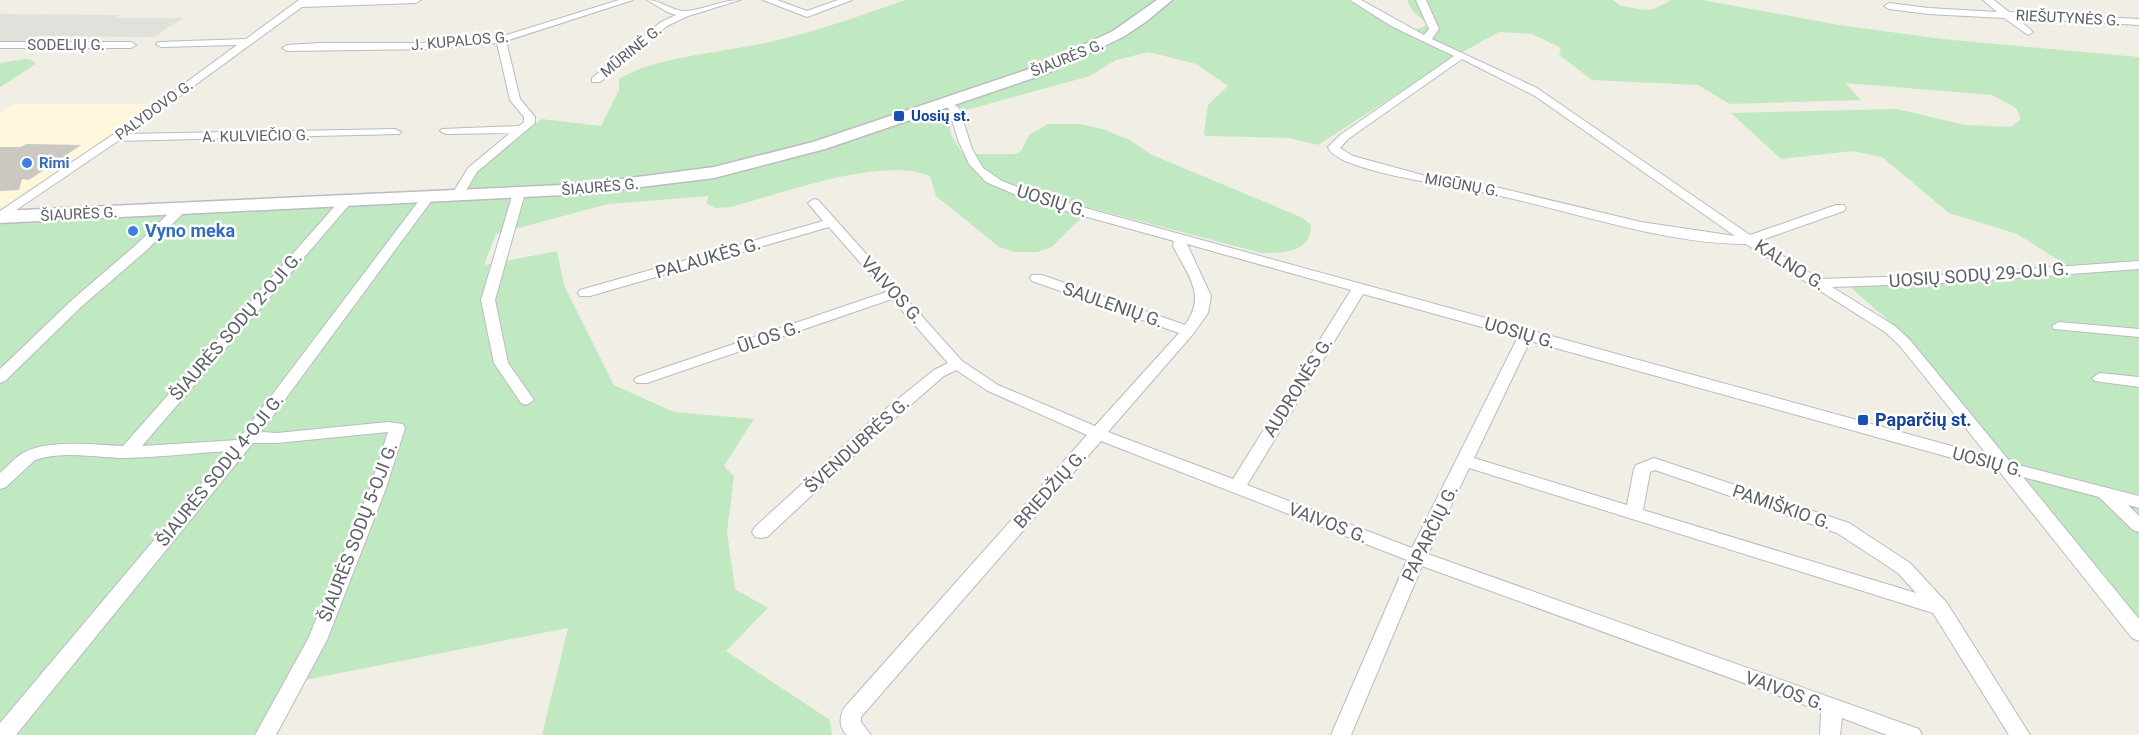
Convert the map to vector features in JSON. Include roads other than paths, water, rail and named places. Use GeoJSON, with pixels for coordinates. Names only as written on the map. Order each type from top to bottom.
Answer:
{"type":"FeatureCollection","features":[{"type":"Feature","properties":{"kind":"main road","name":"ŠIAURĖS G."},"geometry":{"type":"LineString","coordinates":[[0,217],[519,193],[640,184],[731,169],[821,146],[1085,54],[1126,31],[1165,0]]}},
{"type":"Feature","properties":{"kind":"street"},"geometry":{"type":"LineString","coordinates":[[302,2],[416,0]]}},
{"type":"Feature","properties":{"kind":"street","name":"J. KUPALOS G."},"geometry":{"type":"LineString","coordinates":[[287,48],[434,46],[501,40],[628,0]]}},
{"type":"Feature","properties":{"kind":"street"},"geometry":{"type":"LineString","coordinates":[[652,0],[670,10],[685,14]]}},
{"type":"Feature","properties":{"kind":"street","name":"MŪRINĖ G."},"geometry":{"type":"LineString","coordinates":[[596,80],[657,29],[685,14],[735,0]]}},
{"type":"Feature","properties":{"kind":"street"},"geometry":{"type":"LineString","coordinates":[[768,0],[807,14],[847,0]]}},
{"type":"Feature","properties":{"kind":"street","name":"KALNO G."},"geometry":{"type":"LineString","coordinates":[[1355,0],[1393,24],[1507,76],[1543,96],[1749,240],[1890,329],[1905,343],[2007,467],[2139,633]]}},
{"type":"Feature","properties":{"kind":"street"},"geometry":{"type":"LineString","coordinates":[[1421,0],[1434,29],[1432,34],[1425,39]]}},
{"type":"Feature","properties":{"kind":"street"},"geometry":{"type":"LineString","coordinates":[[1988,0],[2028,32]]}},
{"type":"Feature","properties":{"kind":"street","name":"PALYDOVO G."},"geometry":{"type":"LineString","coordinates":[[0,217],[116,138],[302,2]]}},
{"type":"Feature","properties":{"kind":"street","name":"RIEŠUTYNĖS G."},"geometry":{"type":"LineString","coordinates":[[1889,6],[1928,11],[2139,22]]}},
{"type":"Feature","properties":{"kind":"street"},"geometry":{"type":"LineString","coordinates":[[457,195],[472,170],[529,123],[530,117],[515,100],[501,40]]}},
{"type":"Feature","properties":{"kind":"street"},"geometry":{"type":"LineString","coordinates":[[161,44],[247,42]]}},
{"type":"Feature","properties":{"kind":"street","name":"SODELIŲ G."},"geometry":{"type":"LineString","coordinates":[[0,45],[131,45]]}},
{"type":"Feature","properties":{"kind":"street","name":"MIGŪNŲ G."},"geometry":{"type":"LineString","coordinates":[[1461,56],[1344,136],[1334,147],[1335,150],[1349,158],[1425,179],[1487,189],[1641,226],[1727,240],[1749,240]]}},
{"type":"Feature","properties":{"kind":"street","name":"UOSIŲ G."},"geometry":{"type":"LineString","coordinates":[[947,103],[954,108],[973,161],[980,170],[991,179],[1034,198],[2139,502]]}},
{"type":"Feature","properties":{"kind":"street"},"geometry":{"type":"LineString","coordinates":[[446,131],[521,129]]}},
{"type":"Feature","properties":{"kind":"street","name":"A. KULVIEČIO G."},"geometry":{"type":"LineString","coordinates":[[116,138],[396,132]]}},
{"type":"Feature","properties":{"kind":"street"},"geometry":{"type":"LineString","coordinates":[[519,193],[488,300],[501,363],[526,400]]}},
{"type":"Feature","properties":{"kind":"street","name":"ŠIAURĖS SODŲ 4-OJI G."},"geometry":{"type":"LineString","coordinates":[[3,735],[246,441],[428,197]]}},
{"type":"Feature","properties":{"kind":"street","name":"ŠIAURĖS SODŲ 2-OJI G."},"geometry":{"type":"LineString","coordinates":[[127,452],[346,201]]}},
{"type":"Feature","properties":{"kind":"street","name":"VAIVOS G."},"geometry":{"type":"LineString","coordinates":[[814,202],[830,223],[896,293],[957,364],[993,388],[1099,434],[1417,557],[1912,735]]}},
{"type":"Feature","properties":{"kind":"street"},"geometry":{"type":"LineString","coordinates":[[1749,240],[1839,207]]}},
{"type":"Feature","properties":{"kind":"street"},"geometry":{"type":"LineString","coordinates":[[0,378],[77,303],[142,247],[180,209]]}},
{"type":"Feature","properties":{"kind":"street","name":"PALAUKĖS G."},"geometry":{"type":"LineString","coordinates":[[585,293],[830,223]]}},
{"type":"Feature","properties":{"kind":"street","name":"BRIEDŽIŲ G."},"geometry":{"type":"LineString","coordinates":[[856,731],[851,714],[1099,434],[1201,313],[1204,296],[1180,246],[1181,238]]}},
{"type":"Feature","properties":{"kind":"street","name":"UOSIŲ SODŲ 29-OJI G."},"geometry":{"type":"LineString","coordinates":[[1818,283],[1909,281],[2139,265]]}},
{"type":"Feature","properties":{"kind":"street","name":"SAULENIŲ G."},"geometry":{"type":"LineString","coordinates":[[1036,278],[1188,331]]}},
{"type":"Feature","properties":{"kind":"street","name":"AUDRONĖS G."},"geometry":{"type":"LineString","coordinates":[[1236,488],[1360,287]]}},
{"type":"Feature","properties":{"kind":"street","name":"ŪLOS G."},"geometry":{"type":"LineString","coordinates":[[642,380],[896,293]]}},
{"type":"Feature","properties":{"kind":"street"},"geometry":{"type":"LineString","coordinates":[[2059,326],[2139,333]]}},
{"type":"Feature","properties":{"kind":"street","name":"PAPARČIŲ G."},"geometry":{"type":"LineString","coordinates":[[1341,735],[1417,557],[1526,335]]}},
{"type":"Feature","properties":{"kind":"street","name":"ŠVENDUBRĖS G."},"geometry":{"type":"LineString","coordinates":[[761,532],[879,423],[939,373],[957,364]]}},
{"type":"Feature","properties":{"kind":"street"},"geometry":{"type":"LineString","coordinates":[[2100,378],[2139,382]]}},
{"type":"Feature","properties":{"kind":"street","name":"ŠIAURĖS SODŲ 5-OJI G."},"geometry":{"type":"LineString","coordinates":[[246,441],[397,428],[378,488],[317,640],[265,735]]}},
{"type":"Feature","properties":{"kind":"street"},"geometry":{"type":"LineString","coordinates":[[0,483],[29,456],[38,453],[63,450],[127,452],[246,441]]}},
{"type":"Feature","properties":{"kind":"street"},"geometry":{"type":"LineString","coordinates":[[1465,461],[1940,608]]}},
{"type":"Feature","properties":{"kind":"street","name":"PAMIŠKIO G."},"geometry":{"type":"LineString","coordinates":[[1634,512],[1642,469],[1654,464],[1843,528],[1904,568],[1940,608],[2020,735]]}},
{"type":"Feature","properties":{"kind":"street"},"geometry":{"type":"LineString","coordinates":[[2105,493],[2139,526]]}},
{"type":"Feature","properties":{"kind":"street"},"geometry":{"type":"LineString","coordinates":[[1830,735],[1832,708]]}},
{"type":"Feature","properties":{"kind":"place","name":"Uosių st."},"geometry":{"type":"Point","coordinates":[899,116]}},
{"type":"Feature","properties":{"kind":"place","name":"Rimi"},"geometry":{"type":"Point","coordinates":[27,163]}},
{"type":"Feature","properties":{"kind":"place","name":"Vyno meka"},"geometry":{"type":"Point","coordinates":[133,231]}},
{"type":"Feature","properties":{"kind":"place","name":"Paparčių st."},"geometry":{"type":"Point","coordinates":[1863,420]}}]}
